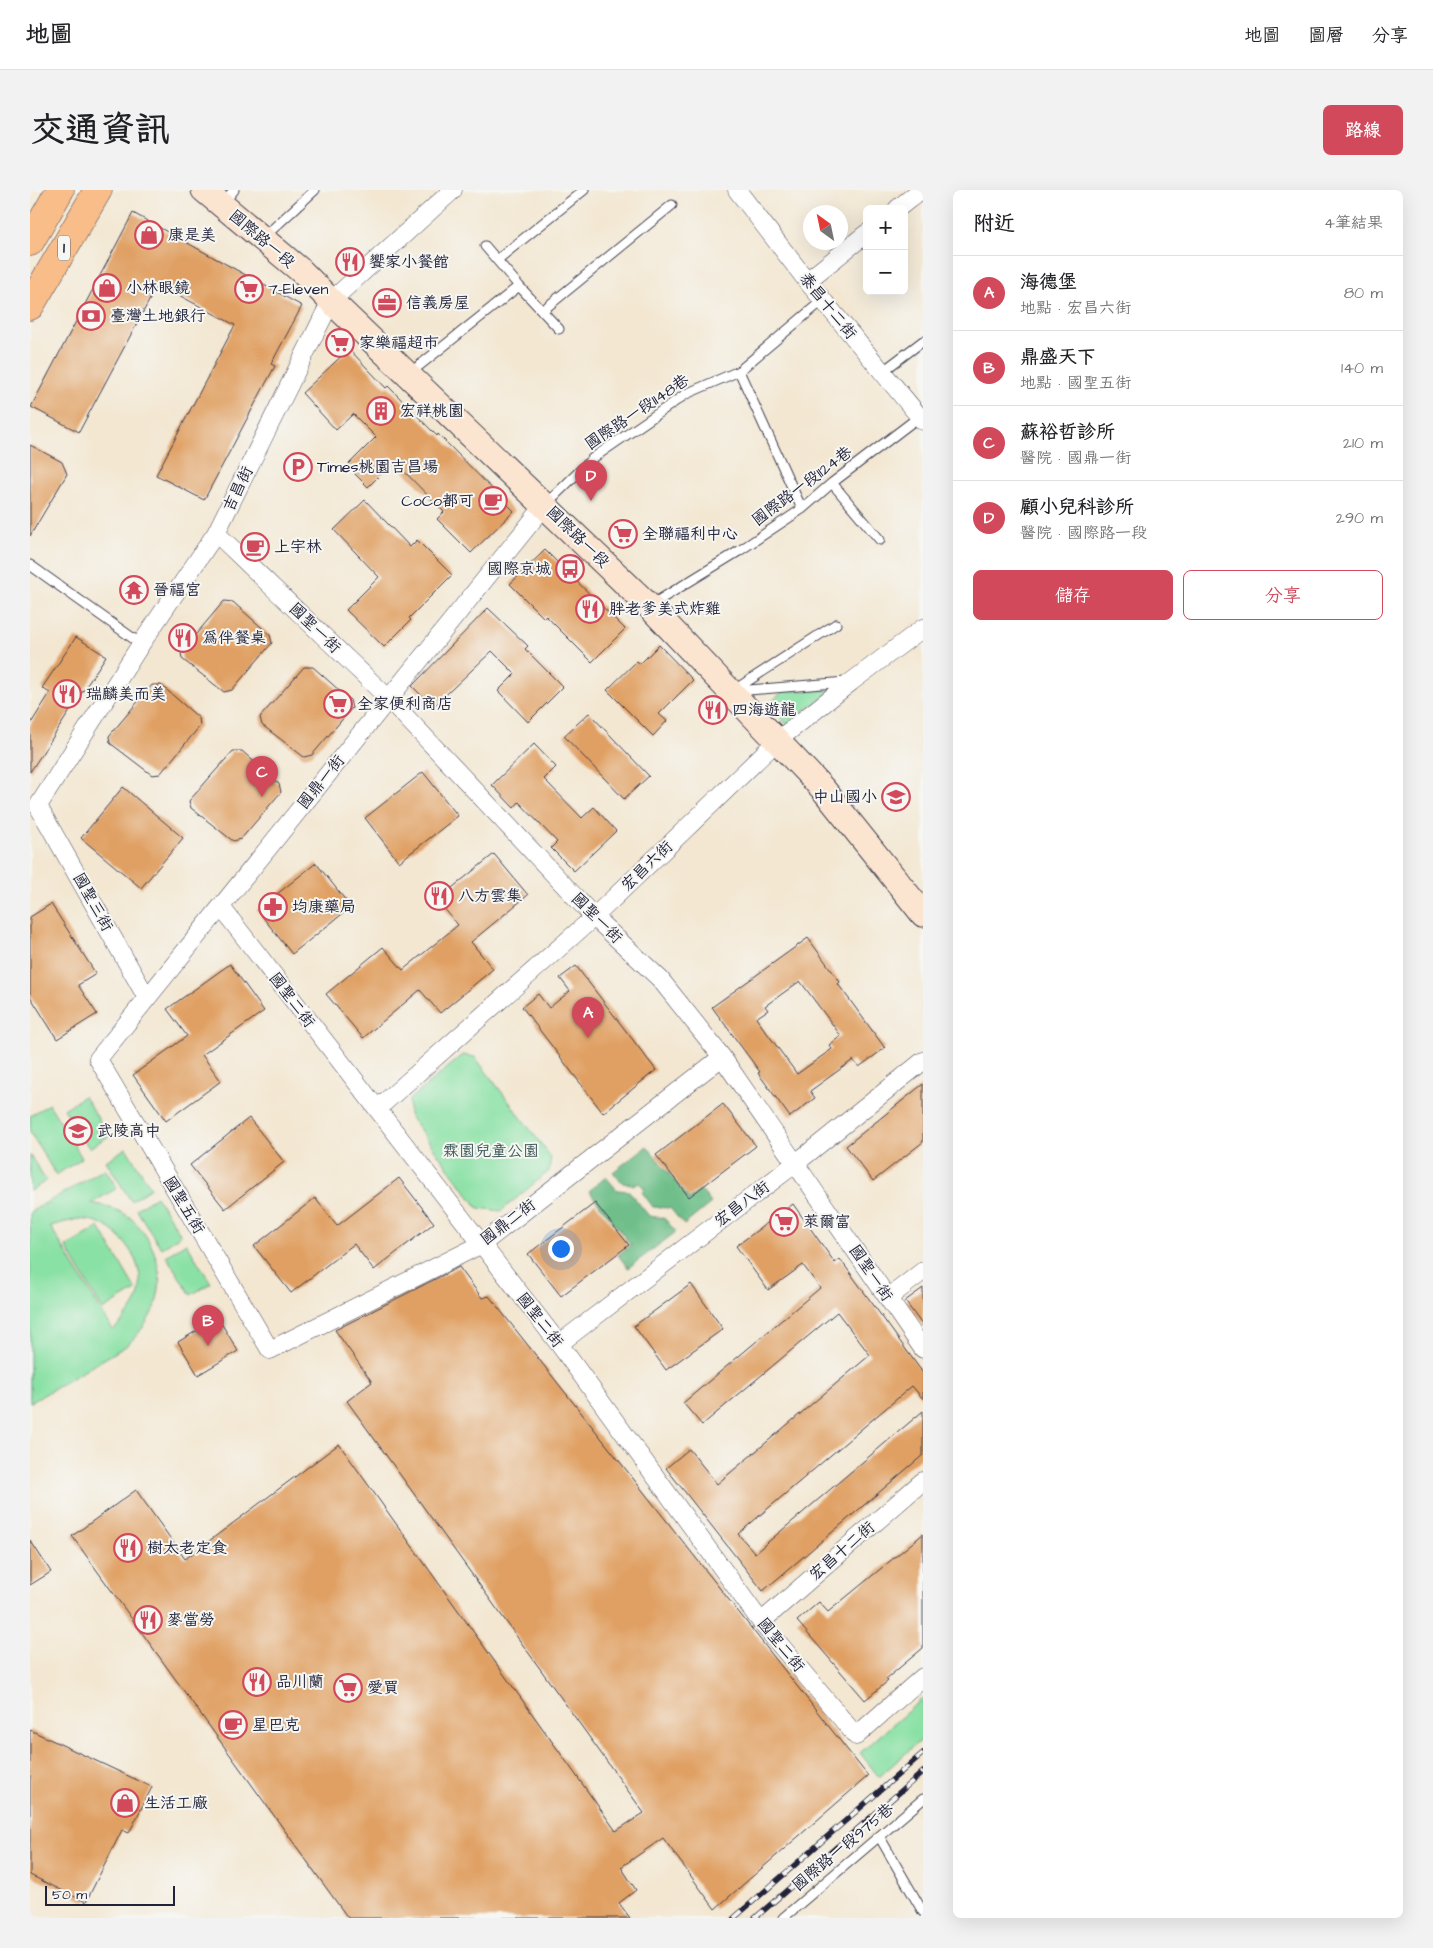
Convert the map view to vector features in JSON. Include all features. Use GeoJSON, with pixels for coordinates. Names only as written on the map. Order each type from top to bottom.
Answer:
{"type":"FeatureCollection","features":[{"type":"Feature","properties":{"kind":"main road","name":"1"},"geometry":{"type":"LineString","coordinates":[[30,242],[60,190]]}},
{"type":"Feature","properties":{"kind":"main road","name":"1"},"geometry":{"type":"LineString","coordinates":[[30,306],[98,190]]}},
{"type":"Feature","properties":{"kind":"street","name":"吉昌街"},"geometry":{"type":"LineString","coordinates":[[34,807],[216,533],[331,302],[453,190]]}},
{"type":"Feature","properties":{"kind":"street","name":"泰昌十二街"},"geometry":{"type":"LineString","coordinates":[[737,190],[807,281],[922,417]]}},
{"type":"Feature","properties":{"kind":"street"},"geometry":{"type":"LineString","coordinates":[[902,205],[921,190]]}},
{"type":"Feature","properties":{"kind":"street","name":"國際路一段"},"geometry":{"type":"LineString","coordinates":[[220,195],[262,239],[300,270],[331,302],[649,606],[823,789],[923,914]]}},
{"type":"Feature","properties":{"kind":"street"},"geometry":{"type":"LineString","coordinates":[[807,281],[863,236]]}},
{"type":"Feature","properties":{"kind":"street","name":"國鼎一街"},"geometry":{"type":"LineString","coordinates":[[98,1060],[545,505]]}},
{"type":"Feature","properties":{"kind":"street","name":"國聖一街"},"geometry":{"type":"LineString","coordinates":[[216,533],[388,698],[594,917],[660,979],[722,1057],[923,1349]]}},
{"type":"Feature","properties":{"kind":"street","name":"宏昌六街"},"geometry":{"type":"LineString","coordinates":[[376,1109],[594,917],[778,740],[923,628]]}},
{"type":"Feature","properties":{"kind":"street","name":"國聖三街"},"geometry":{"type":"LineString","coordinates":[[34,807],[147,998]]}},
{"type":"Feature","properties":{"kind":"street","name":"國聖二街"},"geometry":{"type":"LineString","coordinates":[[221,907],[559,1344],[761,1622],[856,1736],[923,1677]]}},
{"type":"Feature","properties":{"kind":"street","name":"國鼎二街"},"geometry":{"type":"LineString","coordinates":[[270,1350],[482,1244],[722,1057]]}},
{"type":"Feature","properties":{"kind":"street","name":"國聖五街"},"geometry":{"type":"LineString","coordinates":[[98,1060],[270,1350]]}},
{"type":"Feature","properties":{"kind":"street","name":"宏昌八街"},"geometry":{"type":"LineString","coordinates":[[559,1344],[796,1163],[923,1061]]}},
{"type":"Feature","properties":{"kind":"street"},"geometry":{"type":"LineString","coordinates":[[888,1298],[923,1271]]}},
{"type":"Feature","properties":{"kind":"street","name":"宏昌十二街"},"geometry":{"type":"LineString","coordinates":[[761,1622],[923,1481]]}},
{"type":"Feature","properties":{"kind":"lane"},"geometry":{"type":"LineString","coordinates":[[262,239],[315,190]]}},
{"type":"Feature","properties":{"kind":"lane"},"geometry":{"type":"LineString","coordinates":[[497,260],[584,190]]}},
{"type":"Feature","properties":{"kind":"lane"},"geometry":{"type":"LineString","coordinates":[[542,311],[672,205]]}},
{"type":"Feature","properties":{"kind":"lane"},"geometry":{"type":"LineString","coordinates":[[485,246],[558,329]]}},
{"type":"Feature","properties":{"kind":"lane"},"geometry":{"type":"LineString","coordinates":[[408,375],[519,286]]}},
{"type":"Feature","properties":{"kind":"lane","name":"國際路一段1148巷"},"geometry":{"type":"LineString","coordinates":[[545,505],[593,458],[686,394],[739,371],[823,300]]}},
{"type":"Feature","properties":{"kind":"lane"},"geometry":{"type":"LineString","coordinates":[[882,372],[923,341]]}},
{"type":"Feature","properties":{"kind":"lane"},"geometry":{"type":"LineString","coordinates":[[739,371],[802,509]]}},
{"type":"Feature","properties":{"kind":"lane","name":"國際路一段1124巷"},"geometry":{"type":"LineString","coordinates":[[649,606],[739,551],[802,509],[832,483],[922,417]]}},
{"type":"Feature","properties":{"kind":"lane"},"geometry":{"type":"LineString","coordinates":[[832,483],[880,540]]}},
{"type":"Feature","properties":{"kind":"lane"},"geometry":{"type":"LineString","coordinates":[[30,565],[141,644]]}},
{"type":"Feature","properties":{"kind":"lane"},"geometry":{"type":"LineString","coordinates":[[731,692],[836,624]]}},
{"type":"Feature","properties":{"kind":"lane"},"geometry":{"type":"LineString","coordinates":[[731,692],[851,682]]}},
{"type":"Feature","properties":{"kind":"lane","name":"國際路一段975巷"},"geometry":{"type":"LineString","coordinates":[[783,1918],[923,1799]]}},
{"type":"Feature","properties":{"kind":"lane"},"geometry":{"type":"LineString","coordinates":[[880,1836],[923,1912]]}},
{"type":"Feature","properties":{"kind":"green space"},"geometry":{"type":"Polygon","coordinates":[[[833,690],[786,724],[769,704],[783,691],[833,690]]]}},
{"type":"Feature","properties":{"kind":"green space","name":"霖園兒童公園"},"geometry":{"type":"Polygon","coordinates":[[[463,1055],[475,1057],[551,1157],[549,1171],[501,1211],[478,1208],[409,1115],[409,1100],[463,1055]]]}},
{"type":"Feature","properties":{"kind":"green space"},"geometry":{"type":"Polygon","coordinates":[[[84,1096],[109,1136],[89,1148],[64,1109],[84,1096]]]}},
{"type":"Feature","properties":{"kind":"green space"},"geometry":{"type":"Polygon","coordinates":[[[49,1104],[82,1158],[56,1175],[30,1132],[30,1116],[49,1104]]]}},
{"type":"Feature","properties":{"kind":"green space"},"geometry":{"type":"Polygon","coordinates":[[[647,1146],[689,1199],[701,1190],[711,1203],[684,1225],[670,1208],[653,1207],[642,1192],[645,1189],[639,1183],[635,1185],[623,1183],[613,1172],[647,1146]]]}},
{"type":"Feature","properties":{"kind":"green space"},"geometry":{"type":"Polygon","coordinates":[[[126,1148],[151,1188],[131,1201],[106,1161],[126,1148]]]}},
{"type":"Feature","properties":{"kind":"green space"},"geometry":{"type":"Polygon","coordinates":[[[30,1155],[46,1181],[30,1191],[30,1155]]]}},
{"type":"Feature","properties":{"kind":"green space"},"geometry":{"type":"Polygon","coordinates":[[[105,1169],[117,1188],[92,1203],[120,1211],[138,1225],[150,1243],[156,1257],[159,1285],[157,1299],[146,1324],[126,1346],[30,1403],[30,1212],[105,1169]],[[78,1219],[50,1226],[113,1330],[127,1315],[138,1297],[140,1274],[137,1263],[124,1242],[107,1227],[90,1220],[78,1219]]]}},
{"type":"Feature","properties":{"kind":"green space"},"geometry":{"type":"Polygon","coordinates":[[[606,1177],[617,1190],[629,1191],[649,1216],[664,1218],[676,1232],[628,1268],[618,1255],[631,1245],[589,1191],[606,1177]]]}},
{"type":"Feature","properties":{"kind":"green space"},"geometry":{"type":"Polygon","coordinates":[[[156,1196],[181,1235],[161,1248],[136,1209],[156,1196]]]}},
{"type":"Feature","properties":{"kind":"green space"},"geometry":{"type":"Polygon","coordinates":[[[99,1227],[136,1290],[103,1310],[66,1247],[99,1227]]]}},
{"type":"Feature","properties":{"kind":"green space"},"geometry":{"type":"Polygon","coordinates":[[[186,1243],[211,1283],[191,1295],[166,1256],[186,1243]]]}},
{"type":"Feature","properties":{"kind":"green space"},"geometry":{"type":"Polygon","coordinates":[[[923,1698],[923,1738],[879,1777],[860,1753],[923,1698]]]}},
{"type":"Feature","properties":{"kind":"building"},"geometry":{"type":"Polygon","coordinates":[[[133,213],[302,306],[271,364],[275,366],[204,500],[156,475],[235,325],[158,284],[79,432],[31,407],[133,213]]]}},
{"type":"Feature","properties":{"kind":"building"},"geometry":{"type":"Polygon","coordinates":[[[349,349],[386,388],[388,386],[437,436],[438,434],[514,511],[471,553],[437,519],[444,512],[394,461],[368,487],[347,466],[376,437],[353,414],[336,430],[302,393],[349,349]]]}},
{"type":"Feature","properties":{"kind":"building"},"geometry":{"type":"Polygon","coordinates":[[[30,445],[62,462],[67,474],[30,536],[30,445]]]}},
{"type":"Feature","properties":{"kind":"building"},"geometry":{"type":"Polygon","coordinates":[[[365,500],[410,547],[417,540],[452,575],[409,618],[411,620],[384,647],[346,610],[379,577],[334,530],[365,500]]]}},
{"type":"Feature","properties":{"kind":"building"},"geometry":{"type":"Polygon","coordinates":[[[545,550],[625,629],[592,662],[546,616],[544,618],[510,584],[545,550]]]}},
{"type":"Feature","properties":{"kind":"building"},"geometry":{"type":"Polygon","coordinates":[[[224,601],[233,602],[270,635],[272,643],[232,690],[224,692],[182,659],[181,652],[224,601]]]}},
{"type":"Feature","properties":{"kind":"building"},"geometry":{"type":"Polygon","coordinates":[[[488,608],[528,646],[525,649],[563,687],[528,722],[498,691],[515,674],[492,651],[433,707],[412,686],[488,608]]]}},
{"type":"Feature","properties":{"kind":"building"},"geometry":{"type":"Polygon","coordinates":[[[76,637],[106,656],[30,772],[30,725],[50,693],[42,688],[76,637]]]}},
{"type":"Feature","properties":{"kind":"building"},"geometry":{"type":"Polygon","coordinates":[[[659,645],[693,680],[659,714],[667,721],[653,736],[607,690],[637,661],[640,664],[659,645]]]}},
{"type":"Feature","properties":{"kind":"building"},"geometry":{"type":"Polygon","coordinates":[[[304,667],[313,667],[350,700],[352,708],[312,755],[304,757],[262,725],[260,717],[304,667]]]}},
{"type":"Feature","properties":{"kind":"building"},"geometry":{"type":"Polygon","coordinates":[[[152,685],[161,685],[199,718],[200,726],[160,774],[152,775],[110,743],[109,736],[152,685]]]}},
{"type":"Feature","properties":{"kind":"building"},"geometry":{"type":"Polygon","coordinates":[[[589,713],[649,776],[624,799],[564,736],[589,713]]]}},
{"type":"Feature","properties":{"kind":"building"},"geometry":{"type":"Polygon","coordinates":[[[534,744],[556,767],[544,779],[582,818],[594,807],[616,831],[574,871],[551,848],[557,842],[519,802],[514,808],[492,785],[534,744]]]}},
{"type":"Feature","properties":{"kind":"building"},"geometry":{"type":"Polygon","coordinates":[[[233,751],[242,751],[279,784],[281,792],[241,839],[233,841],[191,808],[189,801],[233,751]]]}},
{"type":"Feature","properties":{"kind":"building"},"geometry":{"type":"Polygon","coordinates":[[[423,772],[458,816],[399,862],[365,818],[423,772]]]}},
{"type":"Feature","properties":{"kind":"building"},"geometry":{"type":"Polygon","coordinates":[[[123,787],[183,838],[141,888],[81,838],[123,787]]]}},
{"type":"Feature","properties":{"kind":"building"},"geometry":{"type":"Polygon","coordinates":[[[494,854],[528,895],[471,942],[493,969],[440,1013],[420,990],[363,1038],[326,994],[383,947],[403,970],[458,925],[437,900],[494,854]]]}},
{"type":"Feature","properties":{"kind":"building"},"geometry":{"type":"Polygon","coordinates":[[[316,863],[351,907],[292,954],[257,910],[316,863]]]}},
{"type":"Feature","properties":{"kind":"building"},"geometry":{"type":"Polygon","coordinates":[[[51,904],[96,974],[78,985],[97,1014],[57,1039],[30,996],[30,917],[51,904]]]}},
{"type":"Feature","properties":{"kind":"building"},"geometry":{"type":"Polygon","coordinates":[[[808,938],[840,982],[838,984],[885,1048],[859,1067],[853,1060],[810,1091],[815,1098],[790,1117],[758,1073],[760,1072],[712,1007],[808,938]],[[800,981],[765,1006],[768,1010],[756,1018],[797,1074],[832,1049],[829,1045],[841,1036],[800,981]]]}},
{"type":"Feature","properties":{"kind":"building"},"geometry":{"type":"Polygon","coordinates":[[[230,964],[264,1011],[202,1055],[221,1081],[166,1121],[133,1075],[187,1036],[167,1009],[230,964]]]}},
{"type":"Feature","properties":{"kind":"building"},"geometry":{"type":"Polygon","coordinates":[[[576,966],[656,1070],[603,1113],[522,1007],[538,994],[549,1008],[570,991],[560,978],[576,966]]]}},
{"type":"Feature","properties":{"kind":"building"},"geometry":{"type":"Polygon","coordinates":[[[923,1084],[923,1142],[873,1181],[846,1146],[923,1084]]]}},
{"type":"Feature","properties":{"kind":"building"},"geometry":{"type":"Polygon","coordinates":[[[723,1104],[756,1146],[689,1197],[656,1155],[723,1104]]]}},
{"type":"Feature","properties":{"kind":"building"},"geometry":{"type":"Polygon","coordinates":[[[249,1118],[284,1162],[225,1209],[190,1165],[249,1118]]]}},
{"type":"Feature","properties":{"kind":"building"},"geometry":{"type":"Polygon","coordinates":[[[399,1178],[434,1223],[374,1270],[354,1244],[291,1293],[254,1246],[315,1198],[337,1226],[399,1178]]]}},
{"type":"Feature","properties":{"kind":"building"},"geometry":{"type":"Polygon","coordinates":[[[595,1203],[629,1245],[561,1296],[528,1254],[595,1203]]]}},
{"type":"Feature","properties":{"kind":"building"},"geometry":{"type":"Polygon","coordinates":[[[793,1204],[835,1263],[840,1259],[923,1373],[923,1399],[912,1386],[738,1534],[755,1553],[923,1411],[923,1455],[763,1591],[666,1468],[689,1449],[717,1484],[870,1355],[837,1312],[702,1425],[683,1403],[820,1288],[803,1265],[768,1290],[736,1246],[793,1204]]]}},
{"type":"Feature","properties":{"kind":"building"},"geometry":{"type":"Polygon","coordinates":[[[459,1267],[482,1298],[489,1296],[868,1776],[715,1909],[663,1838],[621,1867],[636,1890],[619,1903],[630,1918],[348,1918],[72,1536],[136,1490],[185,1559],[339,1444],[616,1831],[644,1813],[347,1401],[372,1382],[335,1330],[459,1267]]]}},
{"type":"Feature","properties":{"kind":"building"},"geometry":{"type":"Polygon","coordinates":[[[691,1284],[723,1329],[666,1370],[634,1326],[691,1284]]]}},
{"type":"Feature","properties":{"kind":"building"},"geometry":{"type":"Polygon","coordinates":[[[923,1288],[923,1326],[905,1301],[923,1288]]]}},
{"type":"Feature","properties":{"kind":"building"},"geometry":{"type":"Polygon","coordinates":[[[218,1318],[238,1351],[198,1375],[178,1342],[218,1318]]]}},
{"type":"Feature","properties":{"kind":"building"},"geometry":{"type":"Polygon","coordinates":[[[923,1534],[923,1648],[886,1679],[888,1681],[865,1700],[797,1621],[819,1602],[828,1612],[923,1534]]]}},
{"type":"Feature","properties":{"kind":"building"},"geometry":{"type":"Polygon","coordinates":[[[30,1540],[51,1572],[30,1585],[30,1540]]]}},
{"type":"Feature","properties":{"kind":"building"},"geometry":{"type":"Polygon","coordinates":[[[30,1730],[152,1787],[129,1833],[122,1830],[86,1902],[30,1875],[30,1730]]]}},
{"type":"Feature","properties":{"kind":"railway"},"geometry":{"type":"LineString","coordinates":[[734,1918],[923,1753]]}},
{"type":"Feature","properties":{"kind":"railway"},"geometry":{"type":"LineString","coordinates":[[755,1918],[923,1772]]}},
{"type":"Feature","properties":{"kind":"place","name":"康是美"},"geometry":{"type":"Point","coordinates":[149,235]}},
{"type":"Feature","properties":{"kind":"place","name":"饗家小餐館"},"geometry":{"type":"Point","coordinates":[350,262]}},
{"type":"Feature","properties":{"kind":"place","name":"小林眼鏡"},"geometry":{"type":"Point","coordinates":[107,288]}},
{"type":"Feature","properties":{"kind":"place","name":"7-Eleven"},"geometry":{"type":"Point","coordinates":[249,289]}},
{"type":"Feature","properties":{"kind":"place","name":"信義房屋"},"geometry":{"type":"Point","coordinates":[387,303]}},
{"type":"Feature","properties":{"kind":"place","name":"臺灣土地銀行"},"geometry":{"type":"Point","coordinates":[91,316]}},
{"type":"Feature","properties":{"kind":"place","name":"家樂福超市"},"geometry":{"type":"Point","coordinates":[340,343]}},
{"type":"Feature","properties":{"kind":"place","name":"宏祥桃園"},"geometry":{"type":"Point","coordinates":[381,411]}},
{"type":"Feature","properties":{"kind":"place","name":"Times桃園吉昌場"},"geometry":{"type":"Point","coordinates":[298,467]}},
{"type":"Feature","properties":{"kind":"place","name":"CoCo都可"},"geometry":{"type":"Point","coordinates":[493,501]}},
{"type":"Feature","properties":{"kind":"place","name":"顧小兒科診所"},"geometry":{"type":"Point","coordinates":[591,501]}},
{"type":"Feature","properties":{"kind":"place","name":"全聯福利中心"},"geometry":{"type":"Point","coordinates":[623,534]}},
{"type":"Feature","properties":{"kind":"place","name":"上宇林"},"geometry":{"type":"Point","coordinates":[255,547]}},
{"type":"Feature","properties":{"kind":"place","name":"國際京城"},"geometry":{"type":"Point","coordinates":[570,569]}},
{"type":"Feature","properties":{"kind":"place","name":"晉福宮"},"geometry":{"type":"Point","coordinates":[134,590]}},
{"type":"Feature","properties":{"kind":"place","name":"胖老爹美式炸雞"},"geometry":{"type":"Point","coordinates":[590,609]}},
{"type":"Feature","properties":{"kind":"place","name":"為伴餐桌"},"geometry":{"type":"Point","coordinates":[183,638]}},
{"type":"Feature","properties":{"kind":"place","name":"瑞麟美而美"},"geometry":{"type":"Point","coordinates":[67,694]}},
{"type":"Feature","properties":{"kind":"place","name":"全家便利商店"},"geometry":{"type":"Point","coordinates":[338,704]}},
{"type":"Feature","properties":{"kind":"place","name":"四海遊龍"},"geometry":{"type":"Point","coordinates":[713,710]}},
{"type":"Feature","properties":{"kind":"place","name":"蘇裕哲診所"},"geometry":{"type":"Point","coordinates":[262,797]}},
{"type":"Feature","properties":{"kind":"place","name":"中山國小"},"geometry":{"type":"Point","coordinates":[896,797]}},
{"type":"Feature","properties":{"kind":"place","name":"八方雲集"},"geometry":{"type":"Point","coordinates":[439,896]}},
{"type":"Feature","properties":{"kind":"place","name":"均康藥局"},"geometry":{"type":"Point","coordinates":[273,907]}},
{"type":"Feature","properties":{"kind":"place","name":"海德堡"},"geometry":{"type":"Point","coordinates":[588,1038]}},
{"type":"Feature","properties":{"kind":"place","name":"武陵高中"},"geometry":{"type":"Point","coordinates":[78,1131]}},
{"type":"Feature","properties":{"kind":"place","name":"萊爾富"},"geometry":{"type":"Point","coordinates":[784,1222]}},
{"type":"Feature","properties":{"kind":"place","name":"鼎盛天下"},"geometry":{"type":"Point","coordinates":[208,1346]}},
{"type":"Feature","properties":{"kind":"place","name":"樹太老定食"},"geometry":{"type":"Point","coordinates":[128,1548]}},
{"type":"Feature","properties":{"kind":"place","name":"麥當勞"},"geometry":{"type":"Point","coordinates":[148,1620]}},
{"type":"Feature","properties":{"kind":"place","name":"品川蘭"},"geometry":{"type":"Point","coordinates":[257,1682]}},
{"type":"Feature","properties":{"kind":"place","name":"愛買"},"geometry":{"type":"Point","coordinates":[348,1688]}},
{"type":"Feature","properties":{"kind":"place","name":"星巴克"},"geometry":{"type":"Point","coordinates":[233,1725]}},
{"type":"Feature","properties":{"kind":"place","name":"生活工廠"},"geometry":{"type":"Point","coordinates":[125,1803]}}]}
